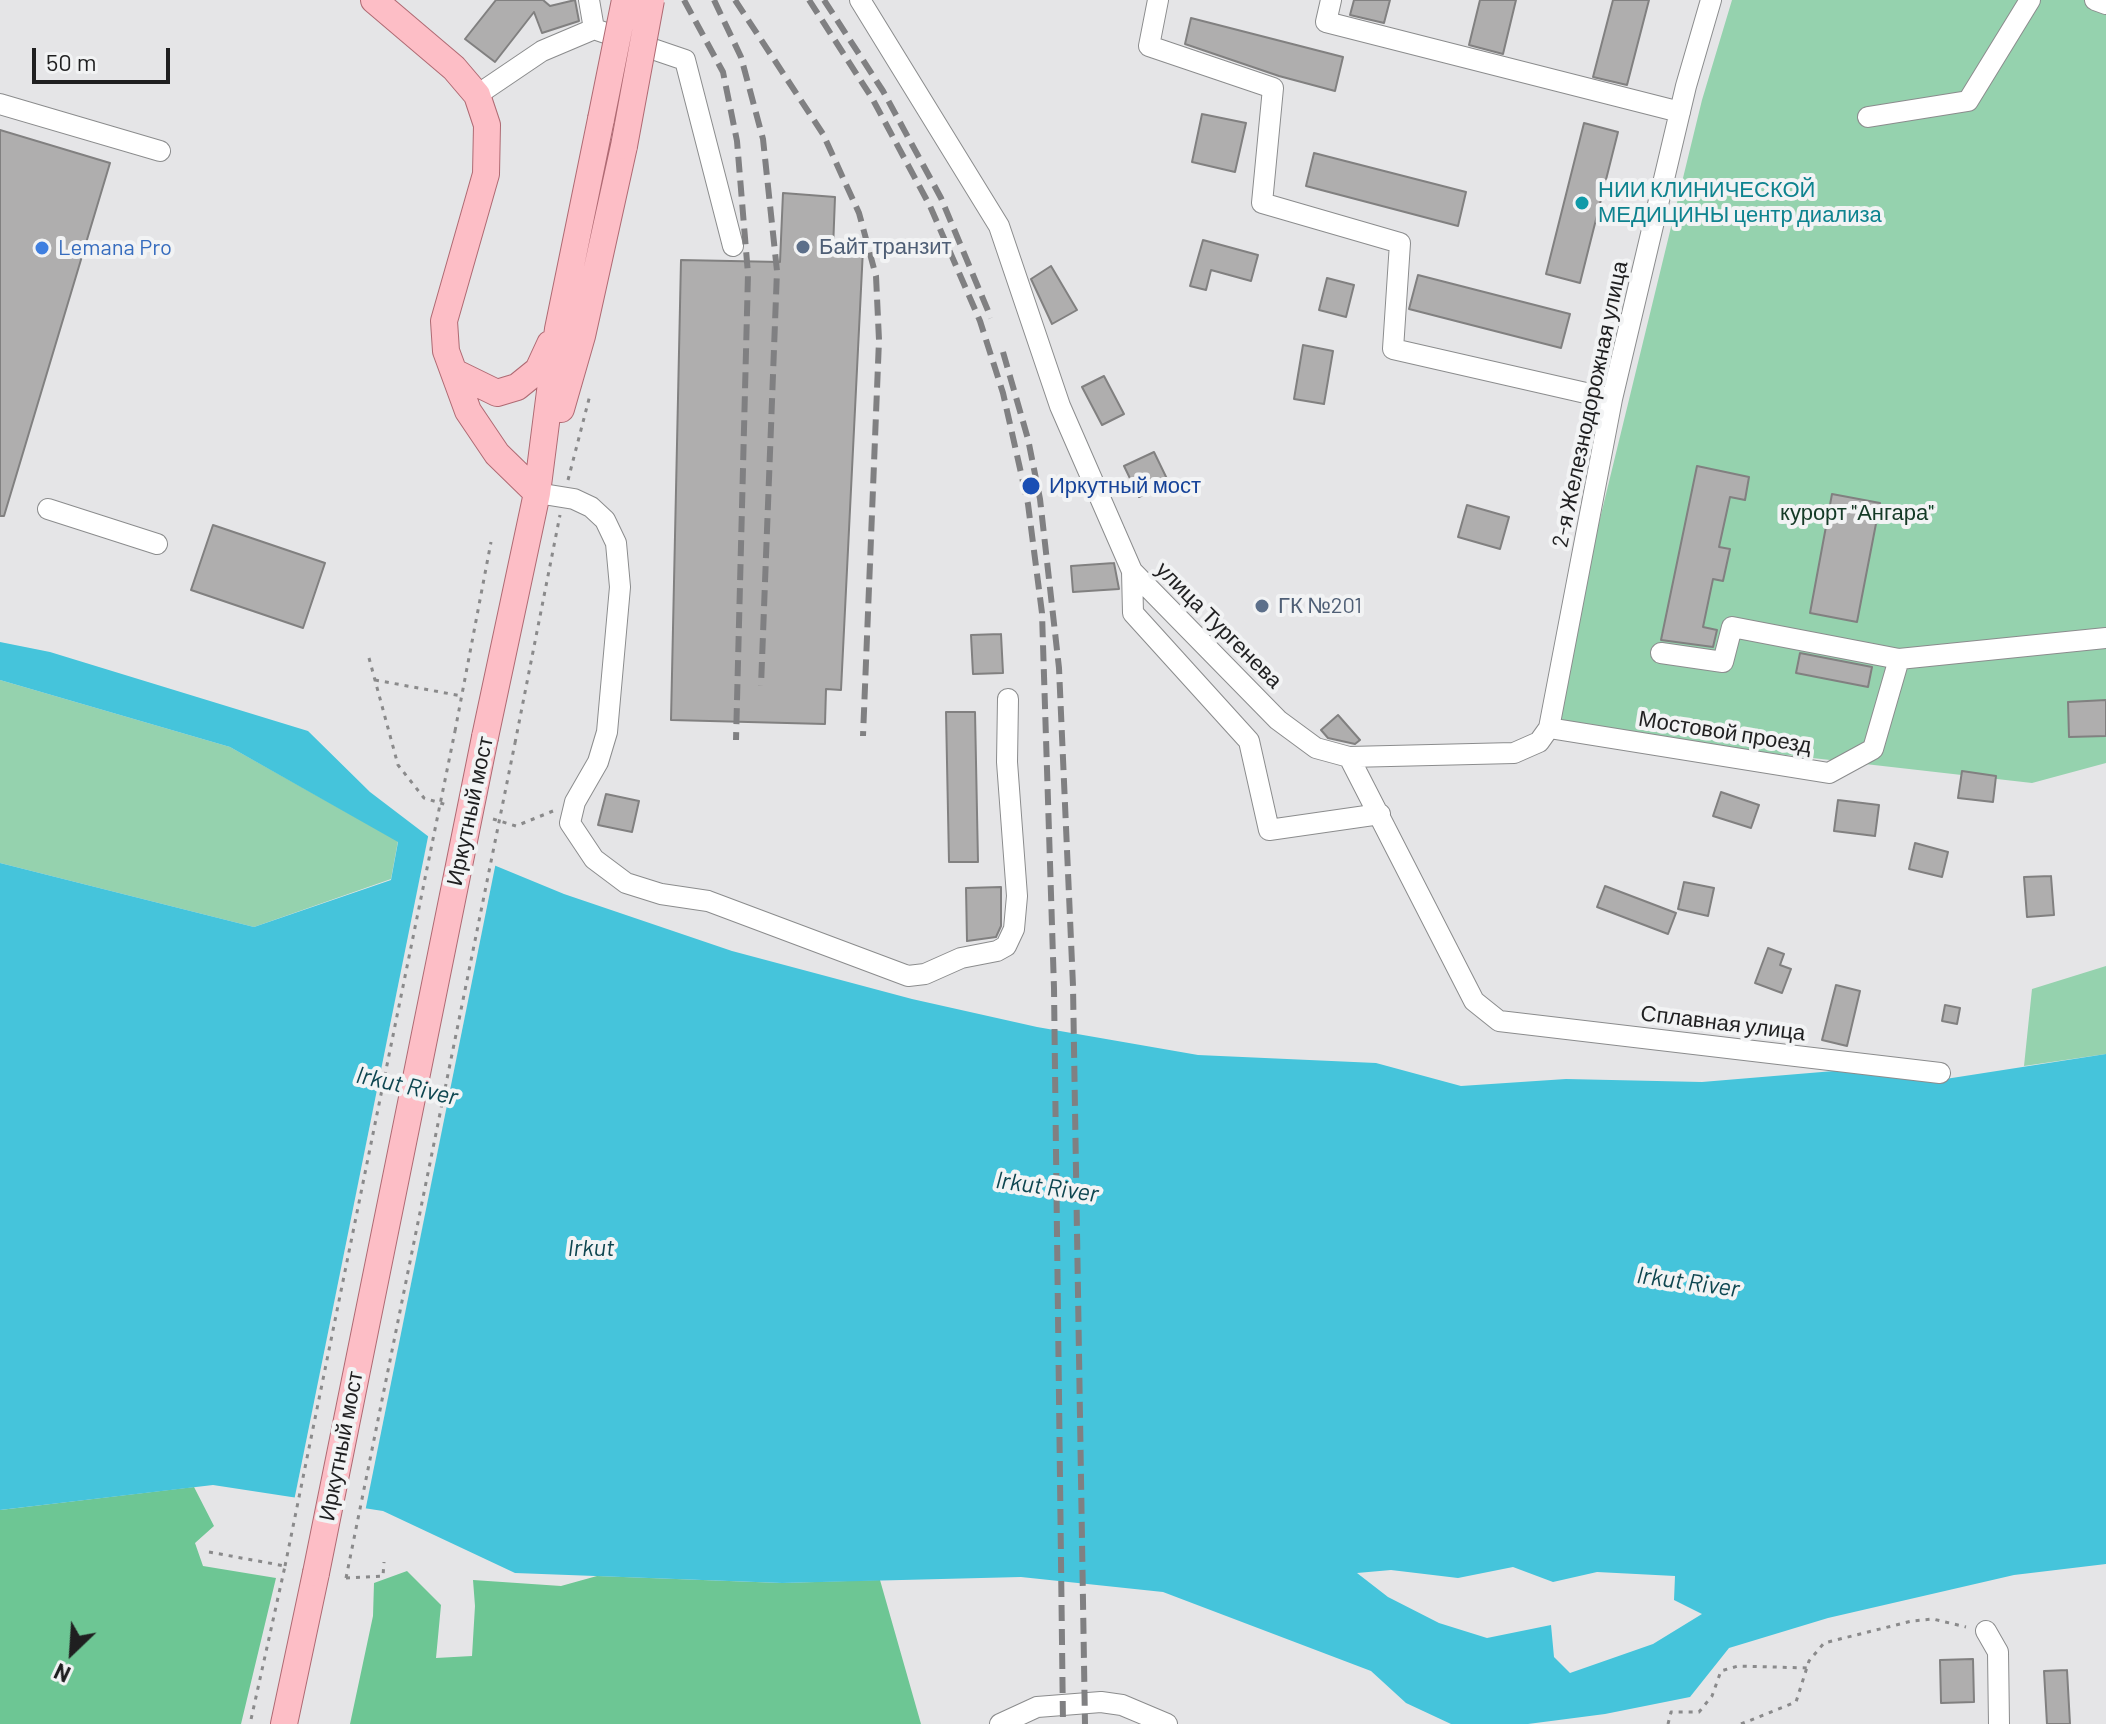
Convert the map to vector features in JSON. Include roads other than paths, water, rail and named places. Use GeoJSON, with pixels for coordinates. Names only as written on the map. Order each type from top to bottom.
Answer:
{"type":"FeatureCollection","features":[{"type":"Feature","properties":{"kind":"main road"},"geometry":{"type":"LineString","coordinates":[[374,0],[454,68],[477,95],[487,125],[486,174],[444,321],[446,351],[468,411],[497,454],[537,493],[582,336],[624,146],[651,0]]}},
{"type":"Feature","properties":{"kind":"main road","name":"Иркутный мост"},"geometry":{"type":"LineString","coordinates":[[284,1724],[537,493],[558,329],[625,0]]}},
{"type":"Feature","properties":{"kind":"main road"},"geometry":{"type":"LineString","coordinates":[[454,372],[497,393],[517,387],[538,370],[558,329]]}},
{"type":"Feature","properties":{"kind":"street"},"geometry":{"type":"LineString","coordinates":[[589,0],[594,29]]}},
{"type":"Feature","properties":{"kind":"street","name":"улица Тургенева"},"geometry":{"type":"LineString","coordinates":[[860,0],[999,226],[1060,406],[1132,571],[1278,720],[1316,748],[1349,757],[1514,753],[1539,742],[1549,728]]}},
{"type":"Feature","properties":{"kind":"street"},"geometry":{"type":"LineString","coordinates":[[1158,0],[1149,46],[1273,88],[1262,203],[1400,243],[1393,349],[1612,399]]}},
{"type":"Feature","properties":{"kind":"street"},"geometry":{"type":"LineString","coordinates":[[1331,0],[1326,22],[1680,112]]}},
{"type":"Feature","properties":{"kind":"street","name":"2-я Железнодорожная улица"},"geometry":{"type":"LineString","coordinates":[[1549,728],[1612,399],[1680,112],[1711,0]]}},
{"type":"Feature","properties":{"kind":"street"},"geometry":{"type":"LineString","coordinates":[[1868,117],[1968,101],[2030,0]]}},
{"type":"Feature","properties":{"kind":"street"},"geometry":{"type":"LineString","coordinates":[[2095,0],[2106,4]]}},
{"type":"Feature","properties":{"kind":"street"},"geometry":{"type":"LineString","coordinates":[[477,95],[542,51],[594,29],[685,60],[733,246]]}},
{"type":"Feature","properties":{"kind":"street"},"geometry":{"type":"LineString","coordinates":[[0,104],[160,151]]}},
{"type":"Feature","properties":{"kind":"street"},"geometry":{"type":"LineString","coordinates":[[537,493],[564,497],[591,507],[605,520],[616,543],[620,587],[607,732],[598,762],[575,802],[570,823],[594,859],[626,883],[661,894],[708,901],[908,976],[925,974],[961,958],[997,951],[1006,946],[1014,929],[1017,896],[1007,762],[1008,699]]}},
{"type":"Feature","properties":{"kind":"street"},"geometry":{"type":"LineString","coordinates":[[48,509],[157,544]]}},
{"type":"Feature","properties":{"kind":"street"},"geometry":{"type":"LineString","coordinates":[[1132,571],[1133,613],[1249,741],[1269,830],[1380,814],[1349,757]]}},
{"type":"Feature","properties":{"kind":"street"},"geometry":{"type":"LineString","coordinates":[[1661,653],[1723,662],[1732,627],[1899,659],[2106,638]]}},
{"type":"Feature","properties":{"kind":"street","name":"Мостовой проезд"},"geometry":{"type":"LineString","coordinates":[[1549,728],[1829,773],[1873,749],[1899,659]]}},
{"type":"Feature","properties":{"kind":"street","name":"Сплавная улица"},"geometry":{"type":"LineString","coordinates":[[1380,814],[1474,1001],[1499,1021],[1940,1073]]}},
{"type":"Feature","properties":{"kind":"street"},"geometry":{"type":"LineString","coordinates":[[1986,1631],[1998,1652],[1999,1724]]}},
{"type":"Feature","properties":{"kind":"street"},"geometry":{"type":"LineString","coordinates":[[1000,1724],[1037,1707],[1101,1702],[1122,1705],[1167,1724]]}},
{"type":"Feature","properties":{"kind":"water","name":"Irkut"},"geometry":{"type":"Polygon","coordinates":[[[0,642],[50,652],[308,731],[370,792],[433,840],[564,894],[732,951],[912,999],[1037,1027],[1198,1055],[1376,1063],[1461,1086],[1566,1079],[1702,1082],[1858,1069],[1939,1080],[2106,1054],[2106,1564],[2014,1575],[1828,1618],[1729,1648],[1690,1697],[1605,1714],[1528,1724],[1451,1724],[1406,1703],[1371,1671],[1163,1592],[1021,1577],[782,1583],[515,1573],[383,1511],[213,1485],[0,1510],[0,863],[254,927],[391,880],[398,842],[230,747],[0,680],[0,642]],[[1513,1567],[1458,1578],[1391,1570],[1357,1573],[1388,1597],[1439,1623],[1487,1638],[1551,1625],[1554,1657],[1570,1673],[1653,1644],[1702,1614],[1674,1600],[1675,1576],[1597,1572],[1553,1582],[1513,1567]]]}},
{"type":"Feature","properties":{"kind":"railway"},"geometry":{"type":"LineString","coordinates":[[684,0],[723,72],[737,141],[748,274],[736,740]]}},
{"type":"Feature","properties":{"kind":"railway"},"geometry":{"type":"LineString","coordinates":[[714,0],[741,57],[763,139],[777,271],[761,686]]}},
{"type":"Feature","properties":{"kind":"railway"},"geometry":{"type":"LineString","coordinates":[[735,0],[823,134],[859,213],[876,276],[879,340],[863,736]]}},
{"type":"Feature","properties":{"kind":"railway"},"geometry":{"type":"LineString","coordinates":[[809,0],[872,98],[930,206],[980,321],[1003,393],[1028,504],[1042,613],[1054,988],[1063,1724]]}},
{"type":"Feature","properties":{"kind":"railway"},"geometry":{"type":"LineString","coordinates":[[824,0],[883,91],[941,198],[991,318]]}},
{"type":"Feature","properties":{"kind":"railway"},"geometry":{"type":"LineString","coordinates":[[1003,352],[1028,439],[1040,499],[1059,668],[1073,986],[1085,1724]]}},
{"type":"Feature","properties":{"kind":"place","name":"НИИ КЛИНИЧЕСКОЙ МЕДИЦИНЫ центр диализа"},"geometry":{"type":"Point","coordinates":[1582,203]}},
{"type":"Feature","properties":{"kind":"place","name":"Байт транзит"},"geometry":{"type":"Point","coordinates":[803,247]}},
{"type":"Feature","properties":{"kind":"place","name":"Lemana Pro"},"geometry":{"type":"Point","coordinates":[42,248]}},
{"type":"Feature","properties":{"kind":"place","name":"Иркутный мост"},"geometry":{"type":"Point","coordinates":[1031,486]}},
{"type":"Feature","properties":{"kind":"place","name":"ГК №201"},"geometry":{"type":"Point","coordinates":[1262,606]}},
{"type":"Feature","properties":{"kind":"park label","name":"курорт \"Ангара\""},"geometry":{"type":"Point","coordinates":[1857,513]}},
{"type":"Feature","properties":{"kind":"water label","name":"Irkut River"},"geometry":{"type":"Point","coordinates":[407,1086]}},
{"type":"Feature","properties":{"kind":"water label","name":"Irkut River"},"geometry":{"type":"Point","coordinates":[1047,1187]}},
{"type":"Feature","properties":{"kind":"water label","name":"Irkut River"},"geometry":{"type":"Point","coordinates":[1688,1282]}}]}
